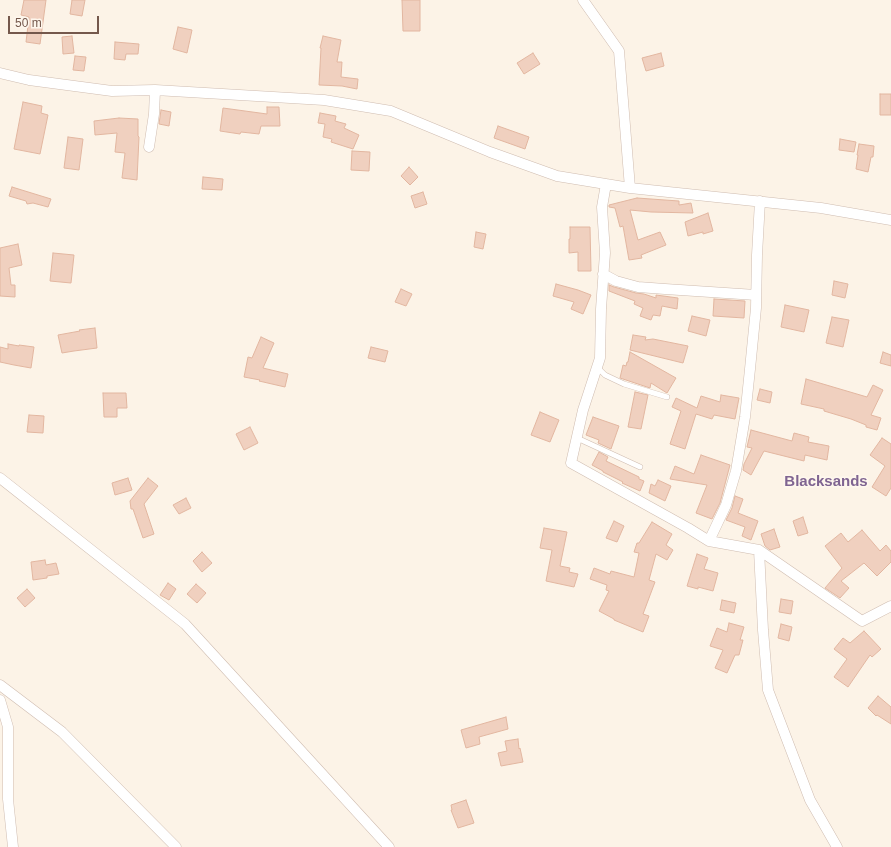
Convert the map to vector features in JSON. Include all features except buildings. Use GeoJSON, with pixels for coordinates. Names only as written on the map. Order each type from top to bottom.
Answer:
{"type":"FeatureCollection","features":[{"type":"Feature","properties":{"kind":"street"},"geometry":{"type":"LineString","coordinates":[[583,0],[619,51],[630,188]]}},
{"type":"Feature","properties":{"kind":"street"},"geometry":{"type":"LineString","coordinates":[[0,72],[29,80],[112,91],[155,90],[324,100],[391,111],[490,152],[557,176],[630,188],[821,208],[891,220]]}},
{"type":"Feature","properties":{"kind":"street"},"geometry":{"type":"LineString","coordinates":[[149,147],[154,114],[155,90]]}},
{"type":"Feature","properties":{"kind":"street"},"geometry":{"type":"LineString","coordinates":[[606,184],[602,207],[605,253],[600,309],[600,358],[583,410],[571,463],[709,541],[759,550],[862,621],[891,606]]}},
{"type":"Feature","properties":{"kind":"street"},"geometry":{"type":"LineString","coordinates":[[709,541],[726,505],[736,471],[747,401],[756,308],[760,201]]}},
{"type":"Feature","properties":{"kind":"street"},"geometry":{"type":"LineString","coordinates":[[604,274],[616,281],[638,287],[756,295]]}},
{"type":"Feature","properties":{"kind":"street"},"geometry":{"type":"LineString","coordinates":[[0,478],[185,624],[389,847]]}},
{"type":"Feature","properties":{"kind":"street"},"geometry":{"type":"LineString","coordinates":[[759,550],[768,690],[810,800],[837,847]]}},
{"type":"Feature","properties":{"kind":"street"},"geometry":{"type":"LineString","coordinates":[[0,685],[62,732],[176,847]]}},
{"type":"Feature","properties":{"kind":"street"},"geometry":{"type":"LineString","coordinates":[[0,700],[8,728],[8,799],[13,847]]}},
{"type":"Feature","properties":{"kind":"lane"},"geometry":{"type":"LineString","coordinates":[[597,367],[606,375],[624,384],[666,397]]}},
{"type":"Feature","properties":{"kind":"lane"},"geometry":{"type":"LineString","coordinates":[[576,438],[640,467]]}},
{"type":"Feature","properties":{"kind":"district","name":"Blacksands"},"geometry":{"type":"Point","coordinates":[826,482]}}]}
